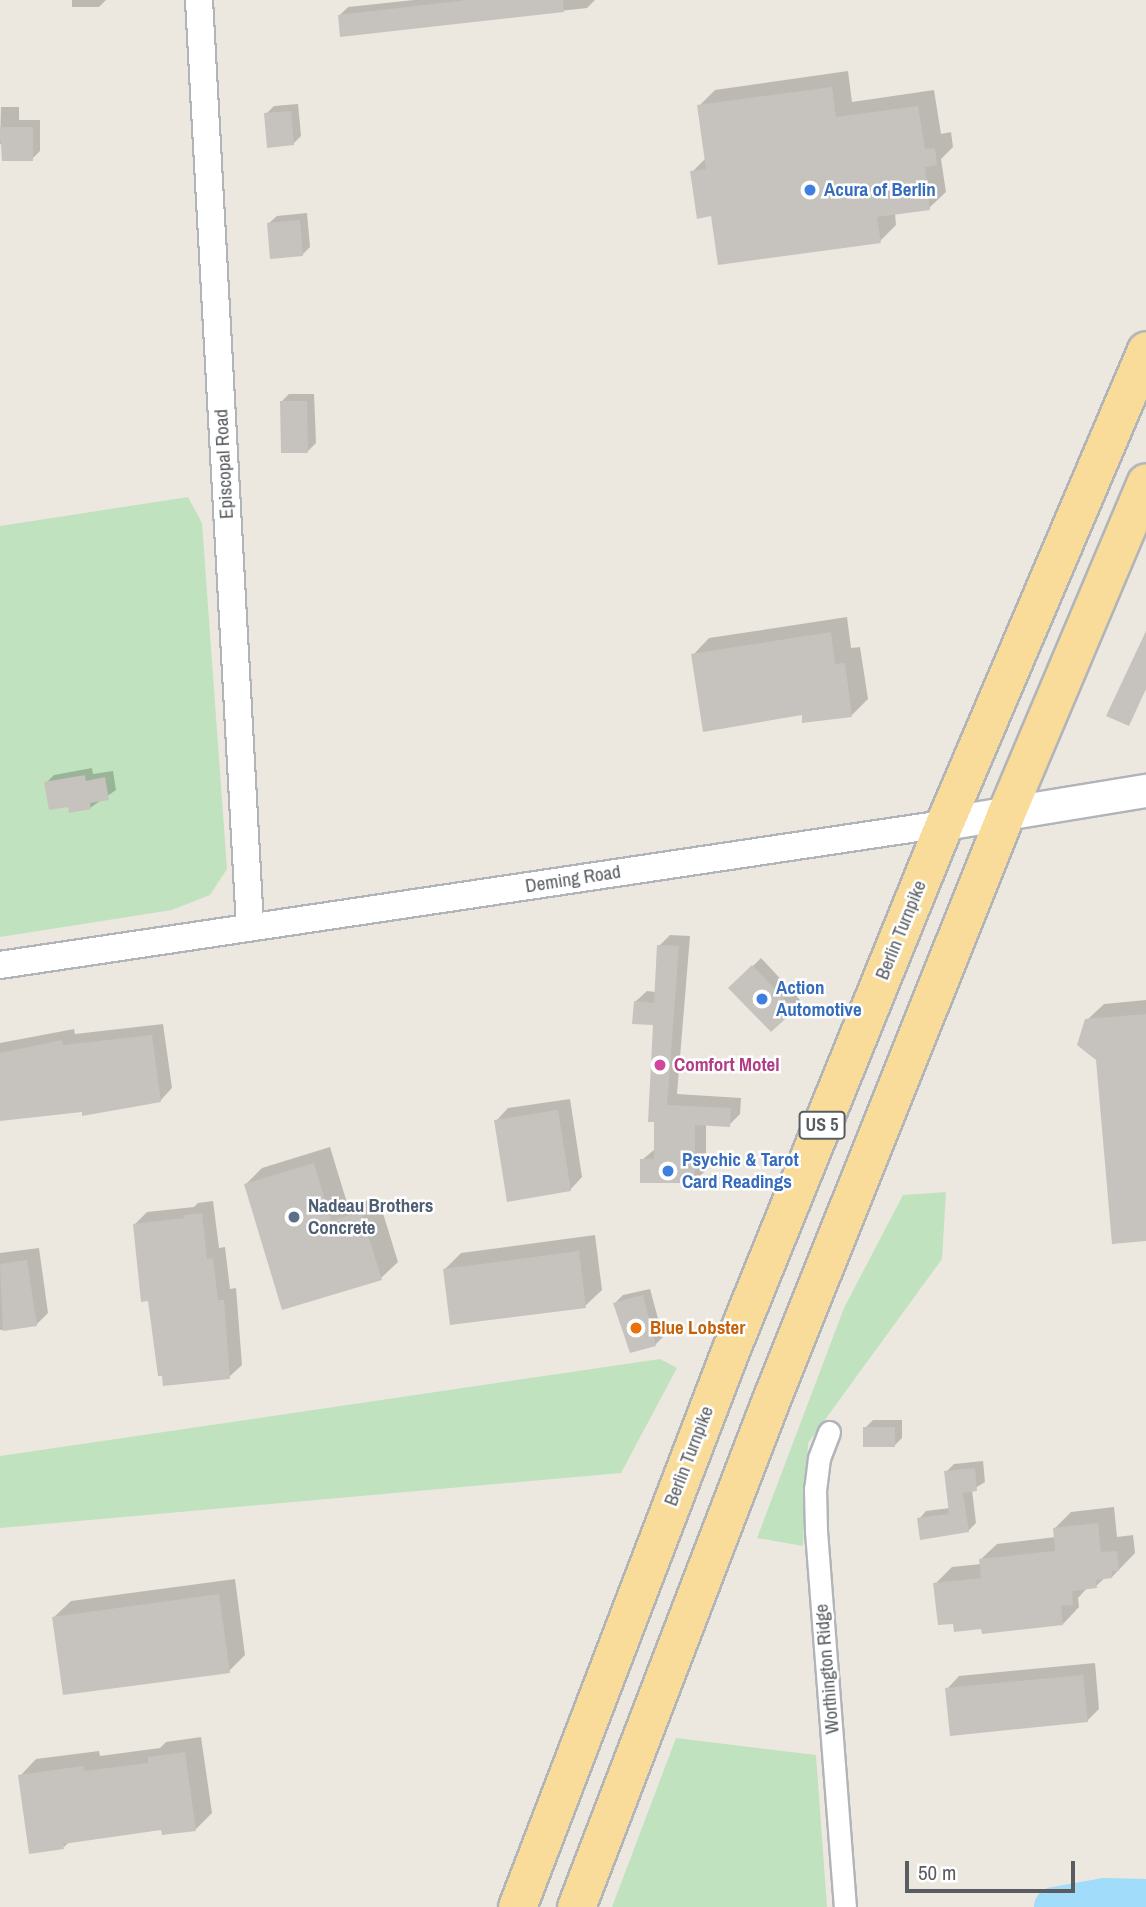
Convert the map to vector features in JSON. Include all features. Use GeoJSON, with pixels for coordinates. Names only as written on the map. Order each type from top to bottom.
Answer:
{"type":"FeatureCollection","features":[{"type":"Feature","properties":{"kind":"highway","name":"Berlin Turnpike"},"geometry":{"type":"LineString","coordinates":[[516,1907],[725,1364],[944,824],[1146,350]]}},
{"type":"Feature","properties":{"kind":"highway","name":"US 5"},"geometry":{"type":"LineString","coordinates":[[576,1907],[746,1462],[1006,813],[1146,482]]}},
{"type":"Feature","properties":{"kind":"main road","name":"Deming Road"},"geometry":{"type":"LineString","coordinates":[[944,824],[1146,791]]}},
{"type":"Feature","properties":{"kind":"street","name":"Episcopal Road"},"geometry":{"type":"LineString","coordinates":[[200,0],[250,927]]}},
{"type":"Feature","properties":{"kind":"street","name":"Deming Road"},"geometry":{"type":"LineString","coordinates":[[0,965],[944,824]]}},
{"type":"Feature","properties":{"kind":"street","name":"Worthington Ridge"},"geometry":{"type":"LineString","coordinates":[[829,1433],[819,1458],[816,1531],[845,1907]]}},
{"type":"Feature","properties":{"kind":"green space"},"geometry":{"type":"Polygon","coordinates":[[[188,497],[202,523],[227,869],[210,895],[172,910],[0,937],[0,526],[188,497]]]}},
{"type":"Feature","properties":{"kind":"green space"},"geometry":{"type":"Polygon","coordinates":[[[946,1192],[942,1259],[808,1443],[803,1546],[757,1538],[844,1308],[903,1195],[946,1192]]]}},
{"type":"Feature","properties":{"kind":"green space"},"geometry":{"type":"Polygon","coordinates":[[[660,1359],[677,1368],[621,1473],[0,1528],[0,1456],[660,1359]]]}},
{"type":"Feature","properties":{"kind":"green space"},"geometry":{"type":"Polygon","coordinates":[[[676,1738],[816,1755],[827,1907],[612,1907],[676,1738]]]}},
{"type":"Feature","properties":{"kind":"building"},"geometry":{"type":"Polygon","coordinates":[[[467,0],[563,0],[564,12],[340,37],[338,15],[467,0]]]}},
{"type":"Feature","properties":{"kind":"building","name":"Acura of Berlin"},"geometry":{"type":"Polygon","coordinates":[[[832,87],[836,117],[918,106],[925,149],[935,148],[937,165],[925,167],[930,210],[877,217],[881,243],[718,265],[711,216],[697,219],[690,171],[706,169],[697,105],[832,87]]]}},
{"type":"Feature","properties":{"kind":"building"},"geometry":{"type":"Polygon","coordinates":[[[291,111],[294,145],[267,148],[264,113],[291,111]]]}},
{"type":"Feature","properties":{"kind":"building"},"geometry":{"type":"Polygon","coordinates":[[[0,127],[33,127],[33,161],[2,161],[0,127]]]}},
{"type":"Feature","properties":{"kind":"building"},"geometry":{"type":"Polygon","coordinates":[[[300,220],[303,256],[270,259],[267,223],[300,220]]]}},
{"type":"Feature","properties":{"kind":"building"},"geometry":{"type":"Polygon","coordinates":[[[280,401],[307,401],[308,453],[281,453],[280,401]]]}},
{"type":"Feature","properties":{"kind":"building"},"geometry":{"type":"Polygon","coordinates":[[[1146,631],[1146,689],[1129,726],[1106,716],[1146,631]]]}},
{"type":"Feature","properties":{"kind":"building"},"geometry":{"type":"Polygon","coordinates":[[[831,632],[835,664],[845,663],[852,717],[802,723],[802,715],[703,732],[691,654],[831,632]]]}},
{"type":"Feature","properties":{"kind":"building"},"geometry":{"type":"Polygon","coordinates":[[[85,775],[86,781],[105,777],[109,800],[90,803],[91,809],[69,813],[68,807],[49,810],[44,782],[85,775]]]}},
{"type":"Feature","properties":{"kind":"building","name":"Comfort Motel"},"geometry":{"type":"Polygon","coordinates":[[[657,945],[679,946],[667,1105],[731,1108],[730,1127],[695,1125],[695,1183],[640,1183],[640,1159],[654,1159],[654,1122],[648,1122],[653,1025],[632,1024],[634,1001],[654,1003],[657,945]]]}},
{"type":"Feature","properties":{"kind":"building","name":"Action Automotive"},"geometry":{"type":"Polygon","coordinates":[[[752,965],[795,1010],[771,1032],[728,988],[752,965]]]}},
{"type":"Feature","properties":{"kind":"building"},"geometry":{"type":"Polygon","coordinates":[[[1146,1014],[1146,1241],[1112,1244],[1096,1060],[1077,1045],[1085,1019],[1146,1014]]]}},
{"type":"Feature","properties":{"kind":"building"},"geometry":{"type":"Polygon","coordinates":[[[152,1035],[161,1102],[82,1116],[82,1112],[0,1121],[0,1053],[62,1040],[63,1045],[152,1035]]]}},
{"type":"Feature","properties":{"kind":"building"},"geometry":{"type":"Polygon","coordinates":[[[558,1110],[571,1191],[507,1202],[494,1120],[558,1110]]]}},
{"type":"Feature","properties":{"kind":"building"},"geometry":{"type":"Polygon","coordinates":[[[314,1163],[331,1221],[361,1212],[382,1280],[282,1310],[244,1184],[314,1163]]]}},
{"type":"Feature","properties":{"kind":"building"},"geometry":{"type":"Polygon","coordinates":[[[202,1213],[207,1259],[213,1258],[218,1300],[224,1300],[230,1379],[163,1386],[162,1376],[158,1376],[148,1301],[141,1302],[133,1224],[184,1218],[184,1215],[202,1213]]]}},
{"type":"Feature","properties":{"kind":"building"},"geometry":{"type":"Polygon","coordinates":[[[579,1251],[586,1308],[450,1325],[443,1269],[579,1251]]]}},
{"type":"Feature","properties":{"kind":"building"},"geometry":{"type":"Polygon","coordinates":[[[27,1260],[37,1326],[3,1331],[0,1264],[27,1260]]]}},
{"type":"Feature","properties":{"kind":"building","name":"Blue Lobster"},"geometry":{"type":"Polygon","coordinates":[[[643,1295],[656,1346],[630,1353],[613,1303],[643,1295]]]}},
{"type":"Feature","properties":{"kind":"building"},"geometry":{"type":"Polygon","coordinates":[[[863,1427],[895,1427],[895,1447],[863,1447],[863,1427]]]}},
{"type":"Feature","properties":{"kind":"building"},"geometry":{"type":"Polygon","coordinates":[[[975,1468],[977,1491],[963,1493],[969,1532],[920,1540],[917,1518],[949,1514],[944,1471],[975,1468]]]}},
{"type":"Feature","properties":{"kind":"building"},"geometry":{"type":"Polygon","coordinates":[[[1098,1523],[1101,1552],[1117,1551],[1119,1571],[1112,1571],[1112,1578],[1096,1580],[1097,1588],[1072,1591],[1073,1605],[1061,1606],[1063,1625],[982,1634],[981,1629],[954,1632],[953,1624],[938,1625],[933,1583],[981,1578],[979,1559],[1055,1551],[1053,1528],[1098,1523]]]}},
{"type":"Feature","properties":{"kind":"building"},"geometry":{"type":"Polygon","coordinates":[[[219,1594],[230,1673],[63,1695],[52,1617],[219,1594]]]}},
{"type":"Feature","properties":{"kind":"building"},"geometry":{"type":"Polygon","coordinates":[[[1083,1675],[1088,1722],[950,1736],[945,1688],[1083,1675]]]}},
{"type":"Feature","properties":{"kind":"building"},"geometry":{"type":"Polygon","coordinates":[[[185,1752],[196,1831],[162,1835],[161,1830],[63,1844],[64,1849],[29,1854],[18,1775],[83,1766],[84,1771],[148,1763],[148,1757],[185,1752]]]}},
{"type":"Feature","properties":{"kind":"waterway"},"geometry":{"type":"LineString","coordinates":[[1054,1907],[1105,1898],[1146,1899]]}},
{"type":"Feature","properties":{"kind":"place","name":"Acura of Berlin"},"geometry":{"type":"Point","coordinates":[810,190]}},
{"type":"Feature","properties":{"kind":"place","name":"Action Automotive"},"geometry":{"type":"Point","coordinates":[762,999]}},
{"type":"Feature","properties":{"kind":"place","name":"Comfort Motel"},"geometry":{"type":"Point","coordinates":[660,1065]}},
{"type":"Feature","properties":{"kind":"place","name":"Psychic & Tarot Card Readings"},"geometry":{"type":"Point","coordinates":[668,1171]}},
{"type":"Feature","properties":{"kind":"place","name":"Nadeau Brothers Concrete"},"geometry":{"type":"Point","coordinates":[294,1217]}},
{"type":"Feature","properties":{"kind":"place","name":"Blue Lobster"},"geometry":{"type":"Point","coordinates":[636,1328]}}]}
